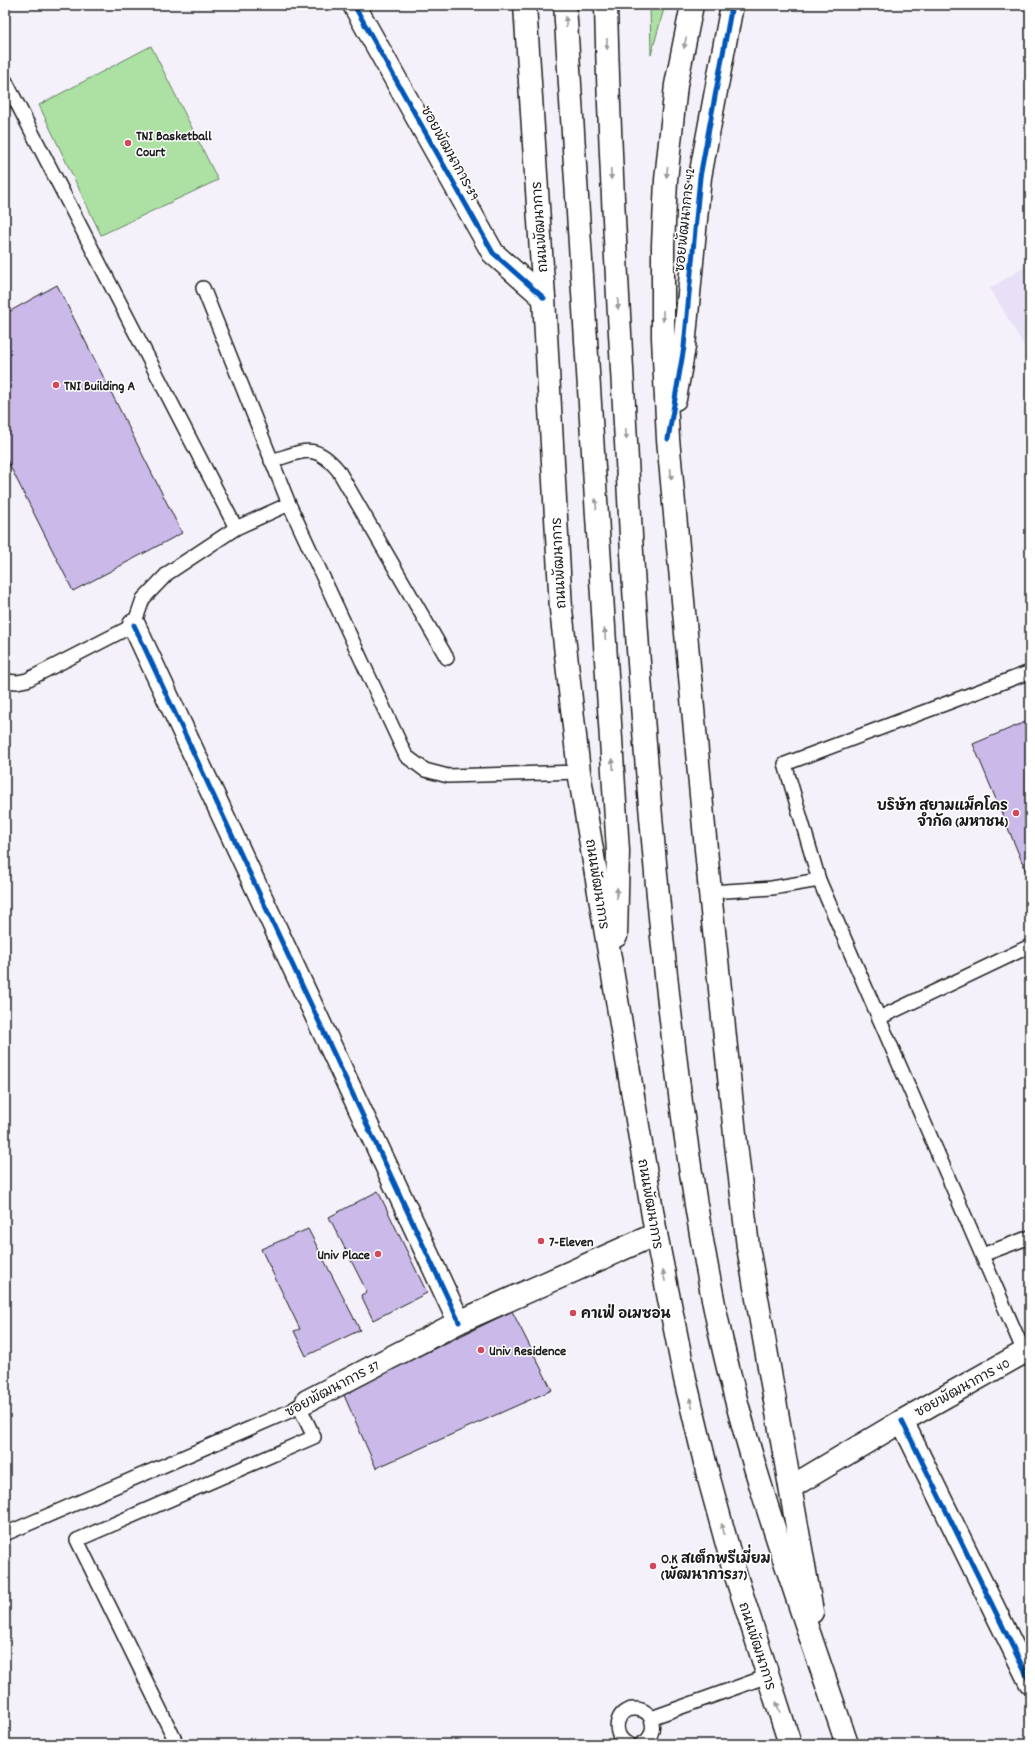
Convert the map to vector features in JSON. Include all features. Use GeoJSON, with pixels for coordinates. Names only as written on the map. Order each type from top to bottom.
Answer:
{"type":"FeatureCollection","features":[{"type":"Feature","properties":{"kind":"main road","name":"ซอยพัฒนาการ 39"},"geometry":{"type":"LineString","coordinates":[[354,5],[493,253],[544,298]]}},
{"type":"Feature","properties":{"kind":"main road","name":"ถนนพัฒนาการ"},"geometry":{"type":"LineString","coordinates":[[525,5],[544,298],[561,609],[579,772],[656,1234],[685,1379],[708,1475],[734,1570],[790,1744]]}},
{"type":"Feature","properties":{"kind":"main road"},"geometry":{"type":"LineString","coordinates":[[565,5],[618,851],[615,988]]}},
{"type":"Feature","properties":{"kind":"main road"},"geometry":{"type":"LineString","coordinates":[[606,5],[609,136],[639,679],[668,991],[685,1128],[719,1328],[740,1417],[785,1564],[847,1744]]}},
{"type":"Feature","properties":{"kind":"main road"},"geometry":{"type":"LineString","coordinates":[[692,5],[676,85],[666,180],[663,245],[663,331],[668,439],[710,892],[748,1247],[765,1349],[792,1487],[822,1670]]}},
{"type":"Feature","properties":{"kind":"main road","name":"ซอยพัฒนาการ 42"},"geometry":{"type":"LineString","coordinates":[[668,439],[684,347],[700,177],[732,5]]}},
{"type":"Feature","properties":{"kind":"main road"},"geometry":{"type":"LineString","coordinates":[[134,625],[459,1322]]}},
{"type":"Feature","properties":{"kind":"main road","name":"ซอยพัฒนาการ 37"},"geometry":{"type":"LineString","coordinates":[[303,1403],[459,1322],[656,1234]]}},
{"type":"Feature","properties":{"kind":"main road","name":"ซอยพัฒนาการ 40"},"geometry":{"type":"LineString","coordinates":[[792,1487],[902,1421],[1027,1351]]}},
{"type":"Feature","properties":{"kind":"main road"},"geometry":{"type":"LineString","coordinates":[[902,1421],[1030,1682]]}},
{"type":"Feature","properties":{"kind":"lane"},"geometry":{"type":"LineString","coordinates":[[5,80],[236,528]]}},
{"type":"Feature","properties":{"kind":"lane"},"geometry":{"type":"LineString","coordinates":[[203,288],[289,504],[406,756],[425,770],[448,776],[579,772]]}},
{"type":"Feature","properties":{"kind":"lane"},"geometry":{"type":"LineString","coordinates":[[271,461],[306,450],[319,452],[329,458],[338,470],[447,658]]}},
{"type":"Feature","properties":{"kind":"lane"},"geometry":{"type":"LineString","coordinates":[[5,681],[17,682],[27,680],[134,625],[143,599],[168,573],[236,528],[289,504]]}},
{"type":"Feature","properties":{"kind":"lane"},"geometry":{"type":"LineString","coordinates":[[1027,1351],[982,1255],[819,880],[784,764],[1030,672]]}},
{"type":"Feature","properties":{"kind":"lane"},"geometry":{"type":"LineString","coordinates":[[710,892],[772,888],[819,880]]}},
{"type":"Feature","properties":{"kind":"lane"},"geometry":{"type":"LineString","coordinates":[[880,1018],[1030,946]]}},
{"type":"Feature","properties":{"kind":"lane"},"geometry":{"type":"LineString","coordinates":[[982,1255],[1030,1237]]}},
{"type":"Feature","properties":{"kind":"lane"},"geometry":{"type":"LineString","coordinates":[[177,1744],[77,1540],[314,1437],[303,1403]]}},
{"type":"Feature","properties":{"kind":"lane","name":"ซอยพัฒนาการ 37"},"geometry":{"type":"LineString","coordinates":[[5,1534],[303,1403]]}},
{"type":"Feature","properties":{"kind":"lane"},"geometry":{"type":"LineString","coordinates":[[651,1718],[768,1676]]}},
{"type":"Feature","properties":{"kind":"lane"},"geometry":{"type":"LineString","coordinates":[[629,1744],[625,1743],[619,1736],[616,1726],[619,1717],[626,1710],[636,1708],[645,1712],[651,1718],[653,1728],[649,1742]]}},
{"type":"Feature","properties":{"kind":"shaded area"},"geometry":{"type":"Polygon","coordinates":[[[1030,264],[1030,356],[990,288],[1030,264]]]}},
{"type":"Feature","properties":{"kind":"green space"},"geometry":{"type":"Polygon","coordinates":[[[650,5],[665,5],[651,55],[650,5]]]}},
{"type":"Feature","properties":{"kind":"green space","name":"TNI Basketball Court"},"geometry":{"type":"Polygon","coordinates":[[[151,46],[218,180],[101,235],[39,105],[151,46]]]}},
{"type":"Feature","properties":{"kind":"building","name":"TNI Building A"},"geometry":{"type":"Polygon","coordinates":[[[57,285],[182,533],[73,591],[5,456],[5,314],[57,285]]]}},
{"type":"Feature","properties":{"kind":"building","name":"บริษัท สยามแม็คโคร จำกัด (มหาชน)"},"geometry":{"type":"Polygon","coordinates":[[[1030,720],[1030,881],[973,744],[1030,720]]]}},
{"type":"Feature","properties":{"kind":"building","name":"Univ Place"},"geometry":{"type":"Polygon","coordinates":[[[378,1191],[427,1293],[373,1320],[361,1295],[367,1292],[329,1217],[378,1191]]]}},
{"type":"Feature","properties":{"kind":"building","name":"Univ Place"},"geometry":{"type":"Polygon","coordinates":[[[308,1229],[360,1330],[306,1356],[294,1331],[300,1329],[261,1249],[308,1229]]]}},
{"type":"Feature","properties":{"kind":"building","name":"Univ Residence"},"geometry":{"type":"Polygon","coordinates":[[[512,1311],[552,1390],[376,1468],[343,1393],[512,1311]]]}},
{"type":"Feature","properties":{"kind":"cycle path"},"geometry":{"type":"LineString","coordinates":[[354,5],[493,253],[544,298]]}},
{"type":"Feature","properties":{"kind":"cycle path"},"geometry":{"type":"LineString","coordinates":[[668,439],[684,347],[700,177],[732,5]]}},
{"type":"Feature","properties":{"kind":"cycle path"},"geometry":{"type":"LineString","coordinates":[[134,625],[459,1322]]}},
{"type":"Feature","properties":{"kind":"cycle path"},"geometry":{"type":"LineString","coordinates":[[902,1421],[1030,1682]]}},
{"type":"Feature","properties":{"kind":"place","name":"TNI Basketball Court"},"geometry":{"type":"Point","coordinates":[128,143]}},
{"type":"Feature","properties":{"kind":"place","name":"TNI Building A"},"geometry":{"type":"Point","coordinates":[56,385]}},
{"type":"Feature","properties":{"kind":"place","name":"บริษัท สยามแม็คโคร จำกัด (มหาชน)"},"geometry":{"type":"Point","coordinates":[1016,813]}},
{"type":"Feature","properties":{"kind":"place","name":"7-Eleven"},"geometry":{"type":"Point","coordinates":[541,1241]}},
{"type":"Feature","properties":{"kind":"place","name":"Univ Place"},"geometry":{"type":"Point","coordinates":[378,1254]}},
{"type":"Feature","properties":{"kind":"place","name":"คาเฟ่ อเมซอน"},"geometry":{"type":"Point","coordinates":[573,1313]}},
{"type":"Feature","properties":{"kind":"place","name":"Univ Residence"},"geometry":{"type":"Point","coordinates":[481,1350]}},
{"type":"Feature","properties":{"kind":"place","name":"O.K สเต็กพรีเมี่ยม (พัฒนาการ37)"},"geometry":{"type":"Point","coordinates":[653,1566]}}]}
